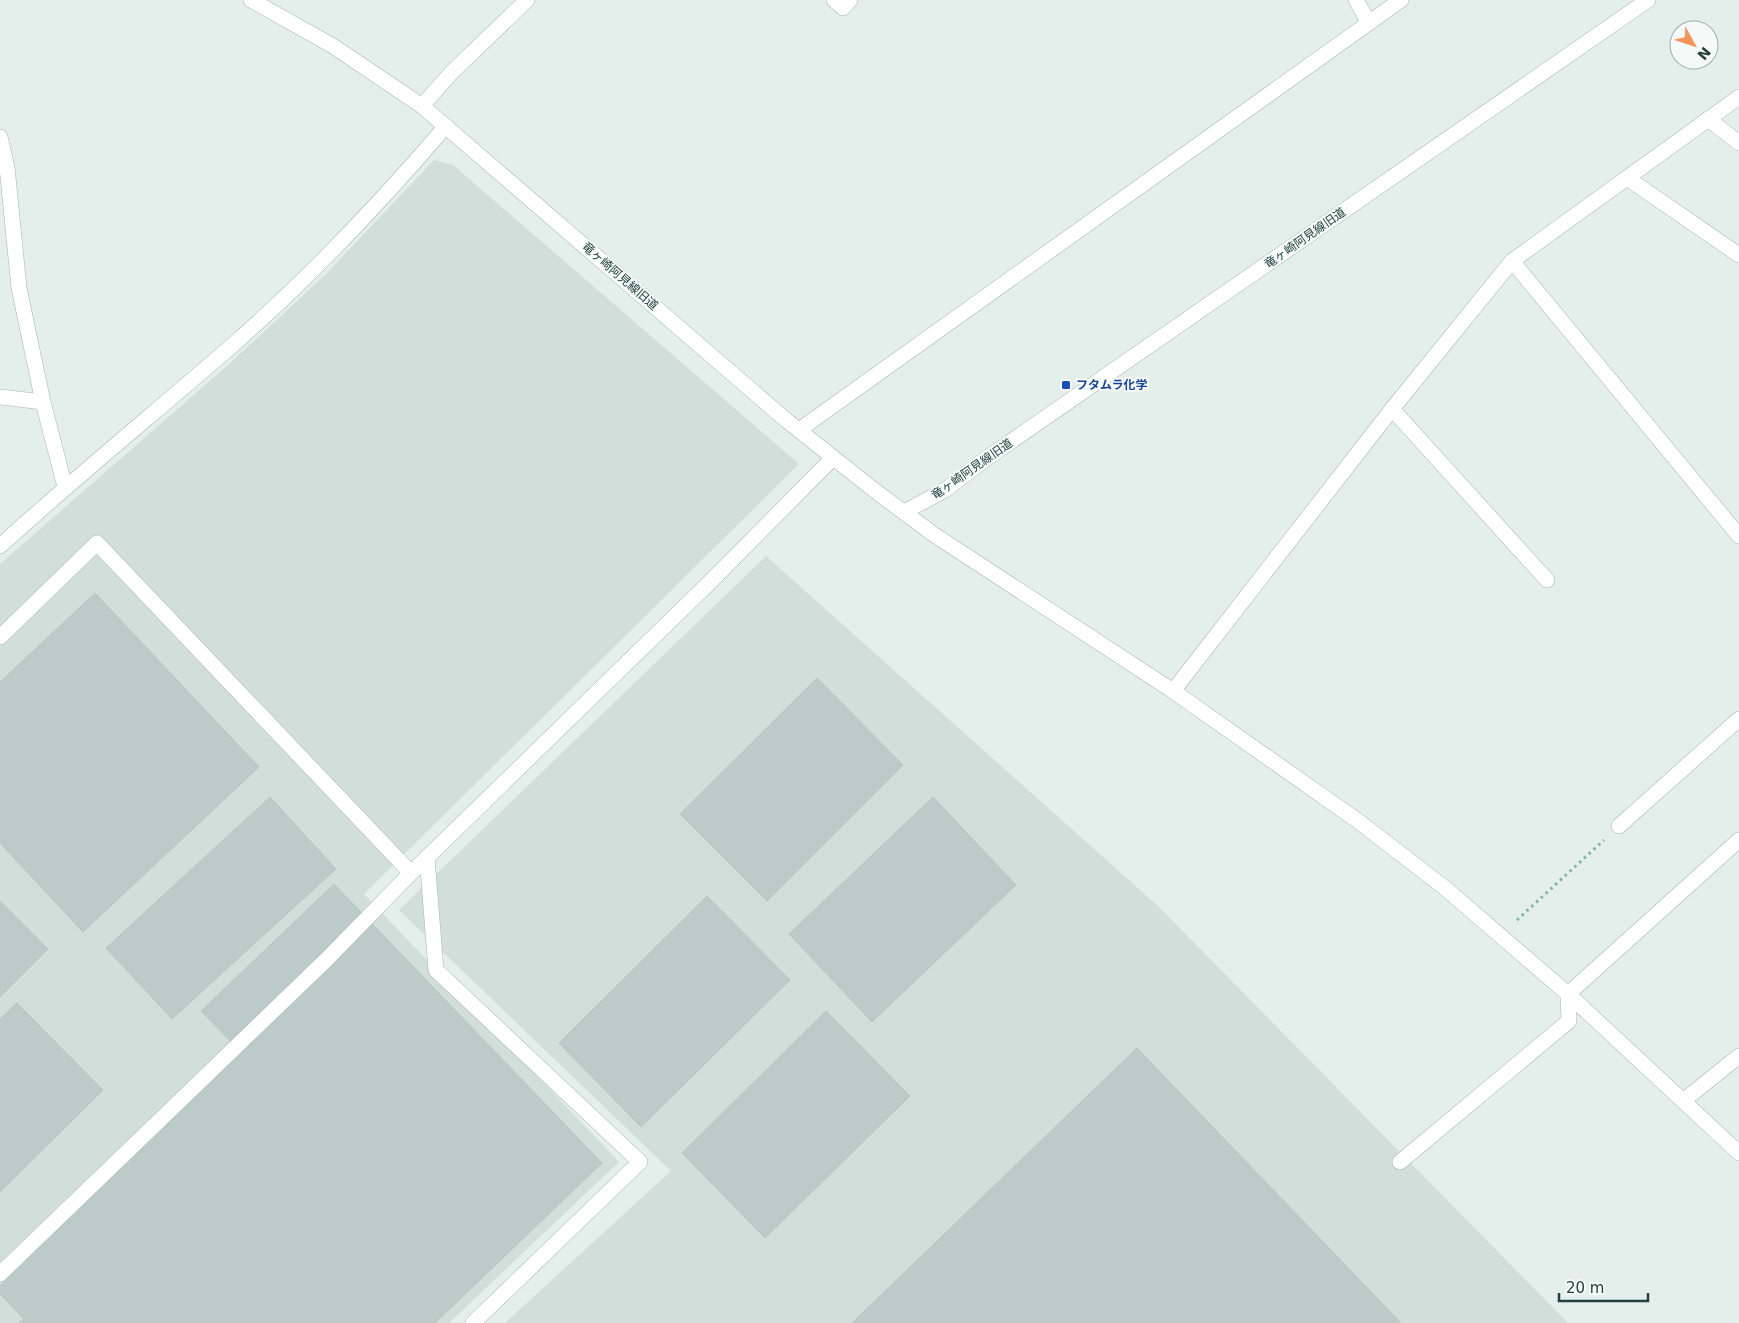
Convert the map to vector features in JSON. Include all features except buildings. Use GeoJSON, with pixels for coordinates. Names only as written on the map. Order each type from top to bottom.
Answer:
{"type":"FeatureCollection","features":[{"type":"Feature","properties":{"kind":"street","name":"竜ヶ崎阿見線旧道"},"geometry":{"type":"LineString","coordinates":[[251,0],[334,46],[422,106],[799,430],[904,512],[945,490],[987,458],[1648,0]]}},
{"type":"Feature","properties":{"kind":"street"},"geometry":{"type":"LineString","coordinates":[[422,106],[451,73],[527,0]]}},
{"type":"Feature","properties":{"kind":"street"},"geometry":{"type":"LineString","coordinates":[[834,0],[843,8],[850,0]]}},
{"type":"Feature","properties":{"kind":"street"},"geometry":{"type":"LineString","coordinates":[[1356,0],[1369,22]]}},
{"type":"Feature","properties":{"kind":"street"},"geometry":{"type":"LineString","coordinates":[[799,430],[1401,0]]}},
{"type":"Feature","properties":{"kind":"street"},"geometry":{"type":"LineString","coordinates":[[1172,692],[1392,410],[1512,261],[1739,96]]}},
{"type":"Feature","properties":{"kind":"street"},"geometry":{"type":"LineString","coordinates":[[1708,119],[1739,143]]}},
{"type":"Feature","properties":{"kind":"street"},"geometry":{"type":"LineString","coordinates":[[0,546],[236,342],[322,260],[446,126]]}},
{"type":"Feature","properties":{"kind":"street"},"geometry":{"type":"LineString","coordinates":[[0,137],[7,168],[19,288],[43,402],[66,487]]}},
{"type":"Feature","properties":{"kind":"street"},"geometry":{"type":"LineString","coordinates":[[1627,178],[1739,255]]}},
{"type":"Feature","properties":{"kind":"street"},"geometry":{"type":"LineString","coordinates":[[1512,261],[1739,536]]}},
{"type":"Feature","properties":{"kind":"street"},"geometry":{"type":"LineString","coordinates":[[0,397],[43,402]]}},
{"type":"Feature","properties":{"kind":"street"},"geometry":{"type":"LineString","coordinates":[[1392,410],[1547,580]]}},
{"type":"Feature","properties":{"kind":"street"},"geometry":{"type":"LineString","coordinates":[[0,1274],[327,959],[427,857],[708,584],[833,458]]}},
{"type":"Feature","properties":{"kind":"street"},"geometry":{"type":"LineString","coordinates":[[904,512],[933,534],[1172,692],[1358,821],[1445,888],[1568,994],[1739,1153]]}},
{"type":"Feature","properties":{"kind":"street"},"geometry":{"type":"LineString","coordinates":[[0,637],[97,543],[411,873]]}},
{"type":"Feature","properties":{"kind":"street"},"geometry":{"type":"LineString","coordinates":[[1620,826],[1739,719]]}},
{"type":"Feature","properties":{"kind":"street"},"geometry":{"type":"LineString","coordinates":[[1568,994],[1739,840]]}},
{"type":"Feature","properties":{"kind":"street"},"geometry":{"type":"LineString","coordinates":[[427,857],[436,970],[640,1162],[472,1323]]}},
{"type":"Feature","properties":{"kind":"street"},"geometry":{"type":"LineString","coordinates":[[1400,1162],[1569,1021],[1568,994]]}},
{"type":"Feature","properties":{"kind":"street"},"geometry":{"type":"LineString","coordinates":[[1683,1101],[1739,1056]]}},
{"type":"Feature","properties":{"kind":"path"},"geometry":{"type":"LineString","coordinates":[[1500,935],[1620,826]]}},
{"type":"Feature","properties":{"kind":"shaded area"},"geometry":{"type":"Polygon","coordinates":[[[434,160],[453,165],[799,464],[364,894],[619,1162],[449,1323],[0,1323],[0,564],[228,365],[324,276],[434,160]]]}},
{"type":"Feature","properties":{"kind":"shaded area"},"geometry":{"type":"Polygon","coordinates":[[[766,556],[1159,907],[1568,1323],[505,1323],[671,1171],[399,910],[766,556]]]}},
{"type":"Feature","properties":{"kind":"place","name":"フタムラ化学"},"geometry":{"type":"Point","coordinates":[1066,385]}}]}
